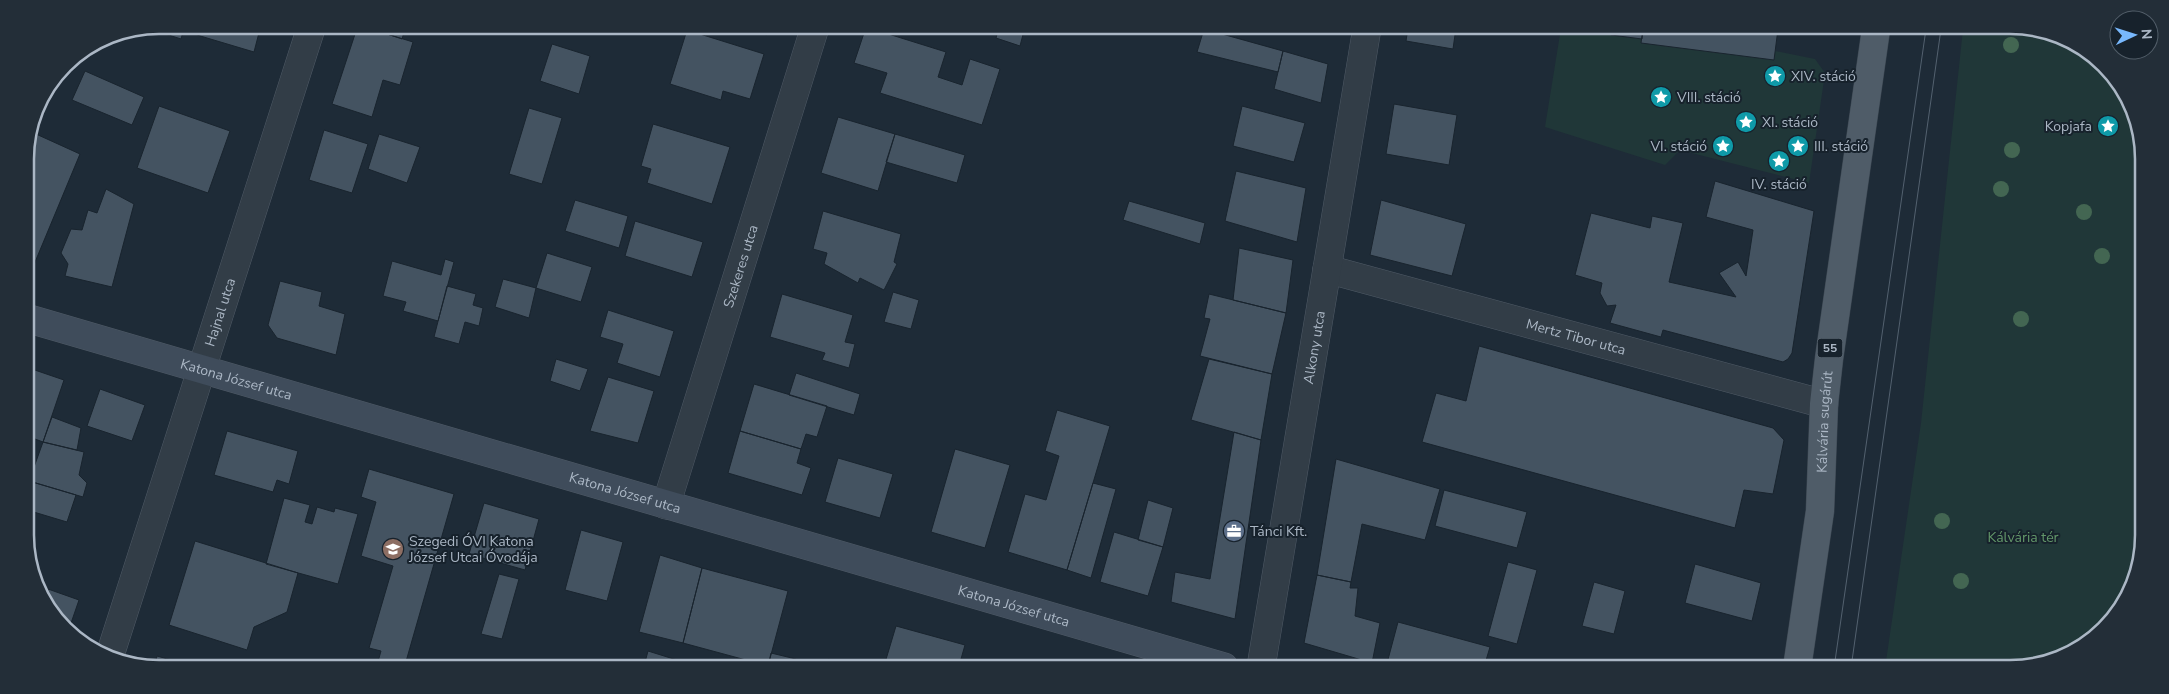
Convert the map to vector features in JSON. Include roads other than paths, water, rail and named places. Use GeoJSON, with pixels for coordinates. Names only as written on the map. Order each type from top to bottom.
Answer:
{"type":"FeatureCollection","features":[{"type":"Feature","properties":{"kind":"main road","name":"Kálvária sugárút"},"geometry":{"type":"LineString","coordinates":[[1798,660],[1820,511],[1824,404],[1829,359],[1875,34]]}},
{"type":"Feature","properties":{"kind":"street","name":"Hajnal utca"},"geometry":{"type":"LineString","coordinates":[[111,651],[309,34]]}},
{"type":"Feature","properties":{"kind":"street","name":"Szekeres utca"},"geometry":{"type":"LineString","coordinates":[[666,505],[813,34]]}},
{"type":"Feature","properties":{"kind":"street","name":"Alkony utca"},"geometry":{"type":"LineString","coordinates":[[1261,660],[1366,34]]}},
{"type":"Feature","properties":{"kind":"street","name":"Mertz Tibor utca"},"geometry":{"type":"LineString","coordinates":[[1327,270],[1824,404]]}},
{"type":"Feature","properties":{"kind":"street","name":"Katona József utca"},"geometry":{"type":"LineString","coordinates":[[34,320],[1200,660]]}},
{"type":"Feature","properties":{"kind":"tram line"},"geometry":{"type":"LineString","coordinates":[[1835,660],[1925,34]]}},
{"type":"Feature","properties":{"kind":"tram line"},"geometry":{"type":"LineString","coordinates":[[1852,660],[1940,34]]}},
{"type":"Feature","properties":{"kind":"place","name":"XIV. stáció"},"geometry":{"type":"Point","coordinates":[1775,76]}},
{"type":"Feature","properties":{"kind":"place","name":"VIII. stáció"},"geometry":{"type":"Point","coordinates":[1661,97]}},
{"type":"Feature","properties":{"kind":"place","name":"XI. stáció"},"geometry":{"type":"Point","coordinates":[1746,122]}},
{"type":"Feature","properties":{"kind":"place","name":"Kopjafa"},"geometry":{"type":"Point","coordinates":[2108,126]}},
{"type":"Feature","properties":{"kind":"place","name":"VI. stáció"},"geometry":{"type":"Point","coordinates":[1723,146]}},
{"type":"Feature","properties":{"kind":"place","name":"III. stáció"},"geometry":{"type":"Point","coordinates":[1798,146]}},
{"type":"Feature","properties":{"kind":"place","name":"IV. stáció"},"geometry":{"type":"Point","coordinates":[1779,161]}},
{"type":"Feature","properties":{"kind":"place","name":"Tánci Kft."},"geometry":{"type":"Point","coordinates":[1234,531]}},
{"type":"Feature","properties":{"kind":"place","name":"Szegedi ÓVI Katona József Utcai Óvodája"},"geometry":{"type":"Point","coordinates":[393,549]}},
{"type":"Feature","properties":{"kind":"park label","name":"Kálvária tér"},"geometry":{"type":"Point","coordinates":[2023,537]}}]}
